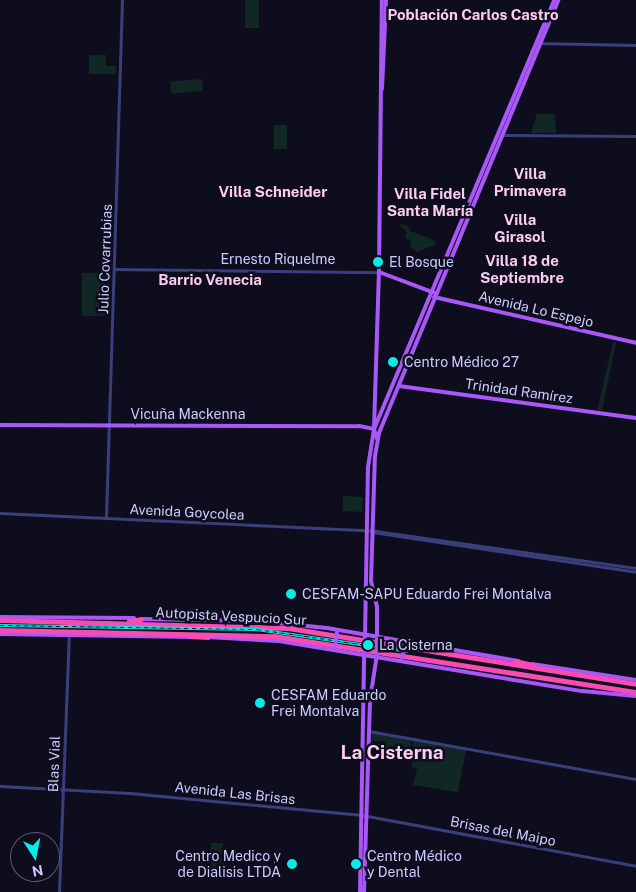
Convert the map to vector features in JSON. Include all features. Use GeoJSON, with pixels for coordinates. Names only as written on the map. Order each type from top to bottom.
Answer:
{"type":"FeatureCollection","features":[{"type":"Feature","properties":{"kind":"highway","name":"Autopista Vespucio Sur"},"geometry":{"type":"LineString","coordinates":[[0,618],[117,623],[244,625],[309,630],[577,676],[636,684]]}},
{"type":"Feature","properties":{"kind":"highway"},"geometry":{"type":"LineString","coordinates":[[117,623],[141,618]]}},
{"type":"Feature","properties":{"kind":"highway","name":"Autopista Vespucio Sur"},"geometry":{"type":"LineString","coordinates":[[0,630],[281,636],[574,684],[636,692]]}},
{"type":"Feature","properties":{"kind":"highway"},"geometry":{"type":"LineString","coordinates":[[143,632],[208,637]]}},
{"type":"Feature","properties":{"kind":"highway"},"geometry":{"type":"LineString","coordinates":[[515,661],[577,676]]}},
{"type":"Feature","properties":{"kind":"highway"},"geometry":{"type":"LineString","coordinates":[[510,677],[574,684]]}},
{"type":"Feature","properties":{"kind":"main road"},"geometry":{"type":"LineString","coordinates":[[382,0],[382,89]]}},
{"type":"Feature","properties":{"kind":"main road"},"geometry":{"type":"LineString","coordinates":[[364,892],[366,531],[368,461],[374,429],[382,89],[386,0]]}},
{"type":"Feature","properties":{"kind":"main road"},"geometry":{"type":"LineString","coordinates":[[360,892],[369,731],[378,626],[371,581],[377,441],[374,429],[503,135],[536,43],[554,0]]}},
{"type":"Feature","properties":{"kind":"main road"},"geometry":{"type":"LineString","coordinates":[[377,441],[500,130],[541,42],[558,0]]}},
{"type":"Feature","properties":{"kind":"main road"},"geometry":{"type":"LineString","coordinates":[[500,130],[503,135]]}},
{"type":"Feature","properties":{"kind":"main road","name":"Ernesto Riquelme"},"geometry":{"type":"LineString","coordinates":[[379,272],[434,295]]}},
{"type":"Feature","properties":{"kind":"main road","name":"Avenida Lo Espejo"},"geometry":{"type":"LineString","coordinates":[[434,295],[636,343]]}},
{"type":"Feature","properties":{"kind":"main road"},"geometry":{"type":"LineString","coordinates":[[396,380],[399,386]]}},
{"type":"Feature","properties":{"kind":"main road","name":"Trinidad Ramírez"},"geometry":{"type":"LineString","coordinates":[[399,386],[636,418]]}},
{"type":"Feature","properties":{"kind":"main road","name":"Vicuña Mackenna"},"geometry":{"type":"LineString","coordinates":[[0,424],[359,426],[374,429]]}},
{"type":"Feature","properties":{"kind":"main road"},"geometry":{"type":"LineString","coordinates":[[0,618],[141,618],[258,621],[355,632],[515,661],[636,680]]}},
{"type":"Feature","properties":{"kind":"main road"},"geometry":{"type":"LineString","coordinates":[[355,632],[365,622]]}},
{"type":"Feature","properties":{"kind":"main road"},"geometry":{"type":"LineString","coordinates":[[378,626],[386,637]]}},
{"type":"Feature","properties":{"kind":"main road"},"geometry":{"type":"LineString","coordinates":[[336,649],[339,631]]}},
{"type":"Feature","properties":{"kind":"main road"},"geometry":{"type":"LineString","coordinates":[[0,634],[208,637],[271,640],[377,655],[582,691],[636,696]]}},
{"type":"Feature","properties":{"kind":"main road"},"geometry":{"type":"LineString","coordinates":[[401,659],[404,641]]}},
{"type":"Feature","properties":{"kind":"main road"},"geometry":{"type":"LineString","coordinates":[[353,652],[364,664]]}},
{"type":"Feature","properties":{"kind":"main road"},"geometry":{"type":"LineString","coordinates":[[375,671],[379,662],[387,658]]}},
{"type":"Feature","properties":{"kind":"main road"},"geometry":{"type":"LineString","coordinates":[[365,725],[369,731]]}},
{"type":"Feature","properties":{"kind":"street","name":"Julio Covarrubias"},"geometry":{"type":"LineString","coordinates":[[106,518],[122,0]]}},
{"type":"Feature","properties":{"kind":"street"},"geometry":{"type":"LineString","coordinates":[[536,43],[636,46]]}},
{"type":"Feature","properties":{"kind":"street"},"geometry":{"type":"LineString","coordinates":[[503,135],[636,136]]}},
{"type":"Feature","properties":{"kind":"street","name":"Ernesto Riquelme"},"geometry":{"type":"LineString","coordinates":[[115,270],[379,272]]}},
{"type":"Feature","properties":{"kind":"street","name":"Avenida Goycolea"},"geometry":{"type":"LineString","coordinates":[[0,513],[372,531],[636,570]]}},
{"type":"Feature","properties":{"kind":"street","name":"Blas Vial"},"geometry":{"type":"LineString","coordinates":[[60,892],[69,636]]}},
{"type":"Feature","properties":{"kind":"street"},"geometry":{"type":"LineString","coordinates":[[369,731],[636,779]]}},
{"type":"Feature","properties":{"kind":"street","name":"Avenida Las Brisas"},"geometry":{"type":"LineString","coordinates":[[0,786],[101,791],[364,816]]}},
{"type":"Feature","properties":{"kind":"street","name":"Brisas del Maipo"},"geometry":{"type":"LineString","coordinates":[[364,816],[636,866]]}},
{"type":"Feature","properties":{"kind":"green space"},"geometry":{"type":"Polygon","coordinates":[[[245,0],[259,0],[259,28],[245,28],[245,0]]]}},
{"type":"Feature","properties":{"kind":"green space"},"geometry":{"type":"Polygon","coordinates":[[[89,55],[106,55],[106,66],[116,66],[116,74],[89,74],[89,55]]]}},
{"type":"Feature","properties":{"kind":"green space"},"geometry":{"type":"Polygon","coordinates":[[[202,79],[203,91],[171,94],[170,82],[202,79]]]}},
{"type":"Feature","properties":{"kind":"green space"},"geometry":{"type":"Polygon","coordinates":[[[537,114],[555,114],[556,133],[531,133],[537,114]]]}},
{"type":"Feature","properties":{"kind":"green space"},"geometry":{"type":"Polygon","coordinates":[[[274,125],[287,125],[287,149],[274,149],[274,125]]]}},
{"type":"Feature","properties":{"kind":"green space"},"geometry":{"type":"Polygon","coordinates":[[[399,224],[408,226],[410,231],[436,241],[435,245],[417,252],[410,247],[411,242],[405,237],[407,232],[399,224]]]}},
{"type":"Feature","properties":{"kind":"green space"},"geometry":{"type":"Polygon","coordinates":[[[82,273],[109,273],[109,316],[82,316],[82,273]]]}},
{"type":"Feature","properties":{"kind":"green space"},"geometry":{"type":"Polygon","coordinates":[[[613,342],[616,343],[602,410],[597,411],[613,342]]]}},
{"type":"Feature","properties":{"kind":"green space"},"geometry":{"type":"Polygon","coordinates":[[[343,496],[363,497],[362,512],[342,511],[343,496]]]}},
{"type":"Feature","properties":{"kind":"green space"},"geometry":{"type":"Polygon","coordinates":[[[372,732],[411,739],[410,751],[384,751],[383,741],[372,741],[372,732]]]}},
{"type":"Feature","properties":{"kind":"green space"},"geometry":{"type":"Polygon","coordinates":[[[413,739],[466,750],[458,792],[413,785],[417,768],[412,767],[413,739]]]}},
{"type":"Feature","properties":{"kind":"green space"},"geometry":{"type":"Polygon","coordinates":[[[211,843],[223,843],[223,873],[211,873],[211,843]]]}},
{"type":"Feature","properties":{"kind":"railway"},"geometry":{"type":"LineString","coordinates":[[0,625],[257,629],[408,651]]}},
{"type":"Feature","properties":{"kind":"place","name":"El Bosque"},"geometry":{"type":"Point","coordinates":[378,262]}},
{"type":"Feature","properties":{"kind":"place","name":"Centro Médico 27"},"geometry":{"type":"Point","coordinates":[393,362]}},
{"type":"Feature","properties":{"kind":"place","name":"CESFAM-SAPU Eduardo Frei Montalva"},"geometry":{"type":"Point","coordinates":[291,594]}},
{"type":"Feature","properties":{"kind":"place","name":"La Cisterna"},"geometry":{"type":"Point","coordinates":[368,645]}},
{"type":"Feature","properties":{"kind":"place","name":"CESFAM Eduardo Frei Montalva"},"geometry":{"type":"Point","coordinates":[260,703]}},
{"type":"Feature","properties":{"kind":"place","name":"Centro Medico y de Dialisis LTDA"},"geometry":{"type":"Point","coordinates":[292,864]}},
{"type":"Feature","properties":{"kind":"place","name":"Centro Médico y Dental"},"geometry":{"type":"Point","coordinates":[356,864]}},
{"type":"Feature","properties":{"kind":"district","name":"Población Carlos Castro"},"geometry":{"type":"Point","coordinates":[473,15]}},
{"type":"Feature","properties":{"kind":"district","name":"Villa Primavera"},"geometry":{"type":"Point","coordinates":[530,182]}},
{"type":"Feature","properties":{"kind":"district","name":"Villa Schneider"},"geometry":{"type":"Point","coordinates":[273,192]}},
{"type":"Feature","properties":{"kind":"district","name":"Villa Fidel Santa María"},"geometry":{"type":"Point","coordinates":[430,202]}},
{"type":"Feature","properties":{"kind":"district","name":"Villa Girasol"},"geometry":{"type":"Point","coordinates":[520,228]}},
{"type":"Feature","properties":{"kind":"district","name":"Villa 18 de Septiembre"},"geometry":{"type":"Point","coordinates":[522,268]}},
{"type":"Feature","properties":{"kind":"district","name":"Barrio Venecia"},"geometry":{"type":"Point","coordinates":[210,280]}},
{"type":"Feature","properties":{"kind":"district","name":"La Cisterna"},"geometry":{"type":"Point","coordinates":[392,753]}}]}
